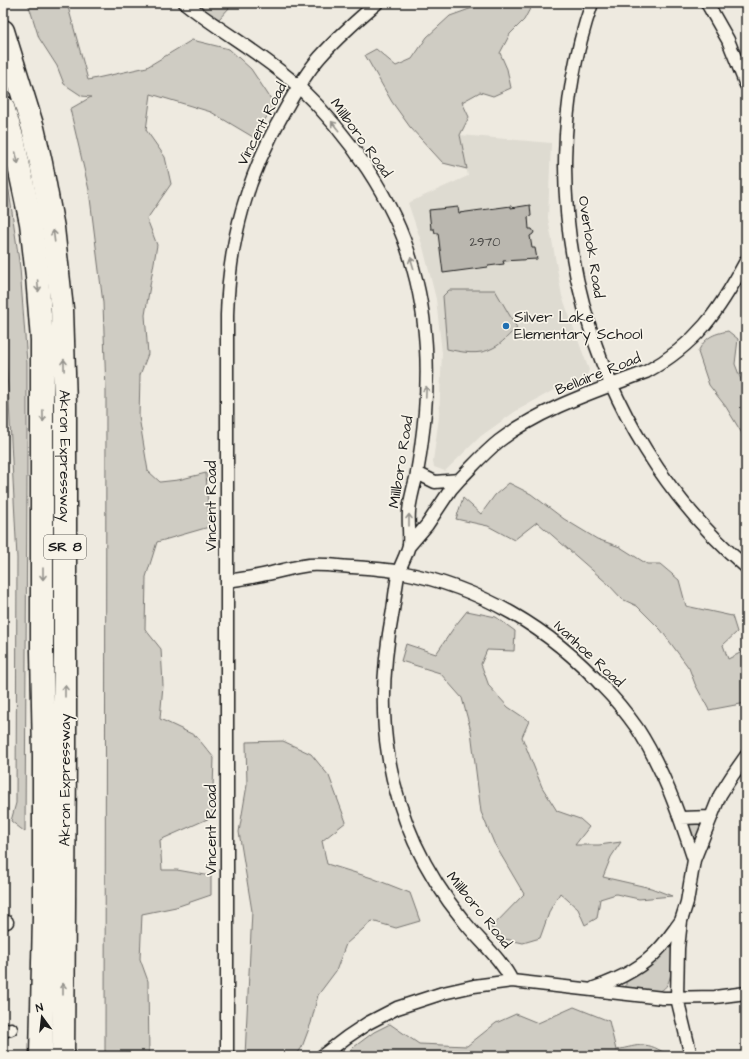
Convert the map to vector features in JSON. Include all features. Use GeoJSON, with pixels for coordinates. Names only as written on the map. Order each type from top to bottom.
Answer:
{"type":"FeatureCollection","features":[{"type":"Feature","properties":{"kind":"highway","name":"Akron Expressway"},"geometry":{"type":"LineString","coordinates":[[3,31],[33,128],[41,163],[53,228],[62,310],[65,405],[63,1056]]}},
{"type":"Feature","properties":{"kind":"highway","name":"Akron Expressway"},"geometry":{"type":"LineString","coordinates":[[3,107],[14,143],[31,223],[37,269],[42,340],[44,916],[41,1056]]}},
{"type":"Feature","properties":{"kind":"street","name":"Millboro Road"},"geometry":{"type":"LineString","coordinates":[[185,3],[220,29],[273,64],[325,113],[367,170],[394,215],[403,237],[413,267],[422,306],[426,363],[425,413],[417,473],[409,512],[409,546],[399,572],[388,636],[383,684],[385,733],[388,757],[397,796],[410,832],[431,875],[467,926],[501,962],[512,981]]}},
{"type":"Feature","properties":{"kind":"street","name":"Vincent Road"},"geometry":{"type":"LineString","coordinates":[[227,1056],[227,315],[228,282],[231,256],[249,186],[267,143],[298,86],[319,58],[377,3]]}},
{"type":"Feature","properties":{"kind":"street","name":"Overlook Road"},"geometry":{"type":"LineString","coordinates":[[592,3],[572,83],[567,129],[566,196],[573,260],[579,291],[595,344],[612,386],[635,433],[658,468],[684,503],[726,550],[746,567]]}},
{"type":"Feature","properties":{"kind":"street"},"geometry":{"type":"LineString","coordinates":[[707,3],[728,40],[746,85]]}},
{"type":"Feature","properties":{"kind":"street","name":"Bellaire Road"},"geometry":{"type":"LineString","coordinates":[[409,546],[427,525],[451,489],[459,480],[486,452],[513,431],[549,410],[650,370],[688,343],[708,322],[720,306],[746,261]]}},
{"type":"Feature","properties":{"kind":"street"},"geometry":{"type":"LineString","coordinates":[[417,473],[435,482],[459,480]]}},
{"type":"Feature","properties":{"kind":"street","name":"Ivanhoe Road"},"geometry":{"type":"LineString","coordinates":[[227,581],[309,565],[399,572],[436,580],[472,594],[495,604],[540,630],[569,653],[591,674],[617,702],[636,726],[663,777],[681,818],[694,860]]}},
{"type":"Feature","properties":{"kind":"street"},"geometry":{"type":"LineString","coordinates":[[691,1056],[677,998],[678,948],[681,920],[694,860],[711,817],[720,795],[746,756]]}},
{"type":"Feature","properties":{"kind":"street"},"geometry":{"type":"LineString","coordinates":[[681,818],[711,817]]}},
{"type":"Feature","properties":{"kind":"street"},"geometry":{"type":"LineString","coordinates":[[589,990],[616,980],[634,970],[658,951],[681,920]]}},
{"type":"Feature","properties":{"kind":"street"},"geometry":{"type":"LineString","coordinates":[[322,1056],[368,1023],[397,1008],[442,993],[474,986],[512,981],[663,998],[715,997],[746,994]]}},
{"type":"Feature","properties":{"kind":"shaded area"},"geometry":{"type":"Polygon","coordinates":[[[28,3],[67,3],[88,80],[147,67],[192,40],[229,49],[251,69],[275,105],[253,137],[211,112],[151,94],[146,130],[165,157],[171,184],[147,219],[157,245],[145,315],[148,354],[140,375],[139,417],[148,471],[160,482],[178,480],[206,473],[209,527],[157,542],[146,577],[145,629],[161,649],[163,685],[160,719],[196,736],[214,758],[212,817],[160,840],[162,870],[177,870],[211,876],[211,895],[176,907],[142,914],[140,959],[148,981],[149,1056],[105,1056],[106,392],[103,303],[89,190],[70,109],[91,97],[82,96],[64,84],[57,66],[39,38],[28,3]]]}},
{"type":"Feature","properties":{"kind":"shaded area"},"geometry":{"type":"Polygon","coordinates":[[[194,3],[230,3],[230,7],[219,19],[202,10],[194,3]]]}},
{"type":"Feature","properties":{"kind":"shaded area"},"geometry":{"type":"Polygon","coordinates":[[[486,3],[533,3],[524,20],[510,34],[500,53],[507,69],[511,88],[493,96],[480,92],[462,102],[469,117],[460,135],[467,169],[443,163],[410,127],[392,102],[365,55],[376,49],[396,66],[412,59],[427,37],[450,16],[486,3]]]}},
{"type":"Feature","properties":{"kind":"shaded area","name":"Silver Lake Elementary School"},"geometry":{"type":"Polygon","coordinates":[[[460,135],[551,143],[548,218],[562,296],[589,370],[584,381],[552,391],[516,411],[481,436],[445,471],[434,467],[433,461],[439,417],[442,353],[436,299],[423,247],[408,203],[468,176],[460,135]]]}},
{"type":"Feature","properties":{"kind":"shaded area"},"geometry":{"type":"Polygon","coordinates":[[[3,171],[9,191],[20,268],[27,363],[25,832],[11,821],[16,803],[17,558],[3,320],[3,171]]]}},
{"type":"Feature","properties":{"kind":"shaded area"},"geometry":{"type":"Polygon","coordinates":[[[449,290],[495,290],[517,328],[499,344],[482,352],[470,353],[447,349],[443,296],[449,290]]]}},
{"type":"Feature","properties":{"kind":"shaded area"},"geometry":{"type":"Polygon","coordinates":[[[728,331],[738,339],[735,364],[746,393],[746,440],[726,407],[709,385],[698,352],[710,337],[718,333],[728,331]]]}},
{"type":"Feature","properties":{"kind":"shaded area"},"geometry":{"type":"Polygon","coordinates":[[[509,483],[531,494],[564,519],[597,539],[620,547],[647,564],[660,564],[679,580],[686,606],[732,616],[737,632],[723,645],[728,659],[746,650],[746,703],[709,710],[695,684],[689,668],[661,630],[637,606],[622,599],[608,584],[537,522],[514,540],[488,526],[456,519],[463,498],[481,514],[495,495],[509,483]]]}},
{"type":"Feature","properties":{"kind":"shaded area"},"geometry":{"type":"Polygon","coordinates":[[[467,611],[496,617],[515,631],[514,651],[487,650],[481,664],[489,686],[508,707],[529,721],[522,737],[542,787],[557,811],[580,819],[589,827],[575,845],[599,845],[621,842],[611,857],[603,877],[651,888],[672,896],[639,899],[616,894],[600,899],[597,918],[585,925],[578,909],[560,893],[550,910],[540,938],[523,943],[505,939],[491,928],[524,894],[494,843],[481,812],[471,731],[462,698],[440,673],[401,661],[406,644],[436,654],[467,611]]]}},
{"type":"Feature","properties":{"kind":"shaded area"},"geometry":{"type":"Polygon","coordinates":[[[283,741],[311,754],[329,776],[346,822],[322,841],[327,864],[372,878],[410,893],[420,921],[396,928],[372,921],[346,944],[336,971],[318,995],[311,1023],[302,1047],[296,1056],[245,1056],[252,911],[239,832],[247,785],[246,742],[283,741]]]}},
{"type":"Feature","properties":{"kind":"shaded area"},"geometry":{"type":"Polygon","coordinates":[[[687,824],[700,824],[700,828],[693,844],[687,824]]]}},
{"type":"Feature","properties":{"kind":"shaded area"},"geometry":{"type":"Polygon","coordinates":[[[670,947],[673,950],[672,967],[670,979],[664,988],[660,991],[630,990],[626,988],[628,978],[670,947]]]}},
{"type":"Feature","properties":{"kind":"shaded area"},"geometry":{"type":"Polygon","coordinates":[[[574,1007],[609,1021],[616,1050],[643,1045],[655,1048],[669,1056],[342,1056],[374,1032],[390,1024],[419,1044],[467,1046],[496,1023],[516,1014],[538,1023],[574,1007]]]}},
{"type":"Feature","properties":{"kind":"building"},"geometry":{"type":"Polygon","coordinates":[[[530,205],[531,216],[528,217],[529,229],[532,229],[534,232],[530,236],[532,248],[535,248],[537,259],[503,261],[504,264],[443,273],[438,233],[435,233],[434,229],[431,229],[429,210],[458,207],[459,213],[530,205]]]}},
{"type":"Feature","properties":{"kind":"place","name":"Silver Lake Elementary School"},"geometry":{"type":"Point","coordinates":[506,326]}}]}
